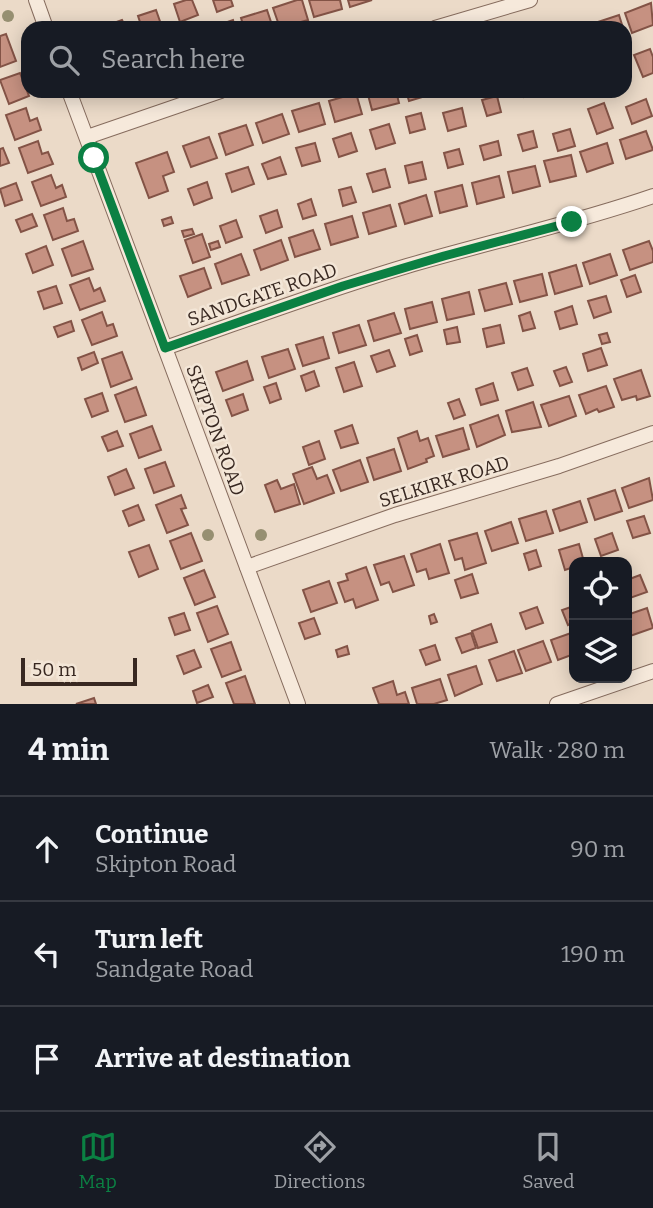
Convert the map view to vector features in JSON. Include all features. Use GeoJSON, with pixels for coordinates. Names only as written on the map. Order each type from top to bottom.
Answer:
{"type":"FeatureCollection","features":[{"type":"Feature","properties":{"kind":"street"},"geometry":{"type":"LineString","coordinates":[[36,0],[44,21]]}},
{"type":"Feature","properties":{"kind":"street"},"geometry":{"type":"LineString","coordinates":[[459,21],[530,0]]}},
{"type":"Feature","properties":{"kind":"street","name":"SKIPTON ROAD"},"geometry":{"type":"LineString","coordinates":[[72,98],[298,704]]}},
{"type":"Feature","properties":{"kind":"street"},"geometry":{"type":"LineString","coordinates":[[87,137],[201,98]]}},
{"type":"Feature","properties":{"kind":"street","name":"SANDGATE ROAD"},"geometry":{"type":"LineString","coordinates":[[165,348],[343,286],[572,222],[653,196]]}},
{"type":"Feature","properties":{"kind":"street","name":"SELKIRK ROAD"},"geometry":{"type":"LineString","coordinates":[[247,567],[395,515],[559,466],[653,433]]}},
{"type":"Feature","properties":{"kind":"street"},"geometry":{"type":"LineString","coordinates":[[557,704],[653,671]]}},
{"type":"Feature","properties":{"kind":"building"},"geometry":{"type":"Polygon","coordinates":[[[192,0],[198,15],[180,21],[174,4],[192,0]]]}},
{"type":"Feature","properties":{"kind":"building"},"geometry":{"type":"Polygon","coordinates":[[[213,0],[231,0],[233,6],[217,12],[213,0]]]}},
{"type":"Feature","properties":{"kind":"building"},"geometry":{"type":"Polygon","coordinates":[[[302,0],[308,20],[278,21],[273,8],[302,0]]]}},
{"type":"Feature","properties":{"kind":"building"},"geometry":{"type":"Polygon","coordinates":[[[309,0],[340,0],[342,9],[314,17],[309,0]]]}},
{"type":"Feature","properties":{"kind":"building"},"geometry":{"type":"Polygon","coordinates":[[[348,0],[372,0],[350,7],[348,0]]]}},
{"type":"Feature","properties":{"kind":"building"},"geometry":{"type":"Polygon","coordinates":[[[651,3],[653,25],[632,33],[632,21],[628,21],[625,13],[651,3]]]}},
{"type":"Feature","properties":{"kind":"building"},"geometry":{"type":"Polygon","coordinates":[[[156,10],[160,21],[140,21],[138,16],[156,10]]]}},
{"type":"Feature","properties":{"kind":"building"},"geometry":{"type":"Polygon","coordinates":[[[267,10],[271,21],[242,21],[241,18],[267,10]]]}},
{"type":"Feature","properties":{"kind":"building"},"geometry":{"type":"Polygon","coordinates":[[[619,15],[621,21],[601,21],[619,15]]]}},
{"type":"Feature","properties":{"kind":"building"},"geometry":{"type":"Polygon","coordinates":[[[6,34],[16,61],[0,67],[0,36],[6,34]]]}},
{"type":"Feature","properties":{"kind":"building"},"geometry":{"type":"Polygon","coordinates":[[[650,49],[653,73],[643,77],[634,55],[650,49]]]}},
{"type":"Feature","properties":{"kind":"building"},"geometry":{"type":"Polygon","coordinates":[[[20,73],[21,98],[24,98],[9,104],[0,80],[20,73]]]}},
{"type":"Feature","properties":{"kind":"building"},"geometry":{"type":"Polygon","coordinates":[[[357,98],[362,114],[335,122],[329,101],[357,98]]]}},
{"type":"Feature","properties":{"kind":"building"},"geometry":{"type":"Polygon","coordinates":[[[369,98],[398,98],[399,103],[372,110],[369,98]]]}},
{"type":"Feature","properties":{"kind":"building"},"geometry":{"type":"Polygon","coordinates":[[[498,98],[501,112],[487,116],[482,100],[498,98]]]}},
{"type":"Feature","properties":{"kind":"building"},"geometry":{"type":"Polygon","coordinates":[[[646,99],[652,116],[632,124],[626,107],[646,99]]]}},
{"type":"Feature","properties":{"kind":"building"},"geometry":{"type":"Polygon","coordinates":[[[319,103],[325,124],[299,132],[292,111],[319,103]]]}},
{"type":"Feature","properties":{"kind":"building"},"geometry":{"type":"Polygon","coordinates":[[[604,103],[613,128],[597,134],[588,109],[604,103]]]}},
{"type":"Feature","properties":{"kind":"building"},"geometry":{"type":"Polygon","coordinates":[[[26,108],[30,121],[37,118],[41,130],[15,140],[6,115],[26,108]]]}},
{"type":"Feature","properties":{"kind":"building"},"geometry":{"type":"Polygon","coordinates":[[[462,108],[466,126],[448,131],[443,113],[462,108]]]}},
{"type":"Feature","properties":{"kind":"building"},"geometry":{"type":"Polygon","coordinates":[[[421,113],[425,129],[410,133],[406,117],[421,113]]]}},
{"type":"Feature","properties":{"kind":"building"},"geometry":{"type":"Polygon","coordinates":[[[282,114],[289,134],[263,143],[256,123],[282,114]]]}},
{"type":"Feature","properties":{"kind":"building"},"geometry":{"type":"Polygon","coordinates":[[[389,124],[395,143],[376,149],[370,130],[389,124]]]}},
{"type":"Feature","properties":{"kind":"building"},"geometry":{"type":"Polygon","coordinates":[[[246,125],[253,145],[226,155],[219,134],[246,125]]]}},
{"type":"Feature","properties":{"kind":"building"},"geometry":{"type":"Polygon","coordinates":[[[570,129],[575,146],[558,151],[553,134],[570,129]]]}},
{"type":"Feature","properties":{"kind":"building"},"geometry":{"type":"Polygon","coordinates":[[[533,131],[537,147],[523,151],[518,135],[533,131]]]}},
{"type":"Feature","properties":{"kind":"building"},"geometry":{"type":"Polygon","coordinates":[[[646,131],[653,150],[626,159],[620,140],[646,131]]]}},
{"type":"Feature","properties":{"kind":"building"},"geometry":{"type":"Polygon","coordinates":[[[351,133],[357,151],[339,157],[333,139],[351,133]]]}},
{"type":"Feature","properties":{"kind":"building"},"geometry":{"type":"Polygon","coordinates":[[[209,137],[217,158],[191,167],[183,146],[209,137]]]}},
{"type":"Feature","properties":{"kind":"building"},"geometry":{"type":"Polygon","coordinates":[[[38,141],[42,154],[48,152],[53,164],[28,173],[19,148],[38,141]]]}},
{"type":"Feature","properties":{"kind":"building"},"geometry":{"type":"Polygon","coordinates":[[[498,141],[501,155],[484,160],[480,146],[498,141]]]}},
{"type":"Feature","properties":{"kind":"building"},"geometry":{"type":"Polygon","coordinates":[[[315,143],[320,161],[302,166],[296,148],[315,143]]]}},
{"type":"Feature","properties":{"kind":"building"},"geometry":{"type":"Polygon","coordinates":[[[607,143],[613,163],[587,172],[580,152],[607,143]]]}},
{"type":"Feature","properties":{"kind":"building"},"geometry":{"type":"Polygon","coordinates":[[[3,148],[9,163],[0,166],[0,149],[3,148]]]}},
{"type":"Feature","properties":{"kind":"building"},"geometry":{"type":"Polygon","coordinates":[[[459,149],[463,164],[448,168],[444,153],[459,149]]]}},
{"type":"Feature","properties":{"kind":"building"},"geometry":{"type":"Polygon","coordinates":[[[167,152],[174,172],[163,176],[168,191],[149,198],[136,163],[167,152]]]}},
{"type":"Feature","properties":{"kind":"building"},"geometry":{"type":"Polygon","coordinates":[[[571,155],[576,176],[550,182],[544,161],[571,155]]]}},
{"type":"Feature","properties":{"kind":"building"},"geometry":{"type":"Polygon","coordinates":[[[280,157],[286,174],[268,179],[262,164],[280,157]]]}},
{"type":"Feature","properties":{"kind":"building"},"geometry":{"type":"Polygon","coordinates":[[[422,162],[426,179],[409,183],[405,166],[422,162]]]}},
{"type":"Feature","properties":{"kind":"building"},"geometry":{"type":"Polygon","coordinates":[[[535,166],[540,186],[513,193],[508,172],[535,166]]]}},
{"type":"Feature","properties":{"kind":"building"},"geometry":{"type":"Polygon","coordinates":[[[248,167],[254,184],[232,192],[226,174],[248,167]]]}},
{"type":"Feature","properties":{"kind":"building"},"geometry":{"type":"Polygon","coordinates":[[[385,169],[390,187],[373,192],[367,174],[385,169]]]}},
{"type":"Feature","properties":{"kind":"building"},"geometry":{"type":"Polygon","coordinates":[[[51,175],[56,188],[62,185],[66,197],[41,206],[32,182],[51,175]]]}},
{"type":"Feature","properties":{"kind":"building"},"geometry":{"type":"Polygon","coordinates":[[[499,176],[504,197],[477,204],[472,183],[499,176]]]}},
{"type":"Feature","properties":{"kind":"building"},"geometry":{"type":"Polygon","coordinates":[[[207,182],[212,198],[194,205],[188,189],[207,182]]]}},
{"type":"Feature","properties":{"kind":"building"},"geometry":{"type":"Polygon","coordinates":[[[16,183],[22,200],[5,206],[0,189],[16,183]]]}},
{"type":"Feature","properties":{"kind":"building"},"geometry":{"type":"Polygon","coordinates":[[[462,185],[467,206],[440,213],[435,192],[462,185]]]}},
{"type":"Feature","properties":{"kind":"building"},"geometry":{"type":"Polygon","coordinates":[[[351,187],[356,202],[343,206],[339,190],[351,187]]]}},
{"type":"Feature","properties":{"kind":"building"},"geometry":{"type":"Polygon","coordinates":[[[426,195],[432,216],[405,224],[399,204],[426,195]]]}},
{"type":"Feature","properties":{"kind":"building"},"geometry":{"type":"Polygon","coordinates":[[[311,199],[316,215],[303,219],[298,204],[311,199]]]}},
{"type":"Feature","properties":{"kind":"building"},"geometry":{"type":"Polygon","coordinates":[[[390,205],[396,226],[369,234],[363,213],[390,205]]]}},
{"type":"Feature","properties":{"kind":"building"},"geometry":{"type":"Polygon","coordinates":[[[63,208],[67,221],[74,219],[78,231],[53,240],[44,215],[63,208]]]}},
{"type":"Feature","properties":{"kind":"building"},"geometry":{"type":"Polygon","coordinates":[[[277,210],[282,227],[266,233],[260,216],[277,210]]]}},
{"type":"Feature","properties":{"kind":"building"},"geometry":{"type":"Polygon","coordinates":[[[32,214],[37,226],[21,232],[16,220],[32,214]]]}},
{"type":"Feature","properties":{"kind":"building"},"geometry":{"type":"Polygon","coordinates":[[[352,216],[358,237],[331,245],[325,224],[352,216]]]}},
{"type":"Feature","properties":{"kind":"building"},"geometry":{"type":"Polygon","coordinates":[[[171,217],[173,223],[164,226],[162,220],[171,217]]]}},
{"type":"Feature","properties":{"kind":"building"},"geometry":{"type":"Polygon","coordinates":[[[236,220],[242,237],[226,243],[220,226],[236,220]]]}},
{"type":"Feature","properties":{"kind":"building"},"geometry":{"type":"Polygon","coordinates":[[[192,229],[194,234],[184,237],[182,231],[192,229]]]}},
{"type":"Feature","properties":{"kind":"building"},"geometry":{"type":"Polygon","coordinates":[[[313,230],[320,249],[295,257],[289,238],[313,230]]]}},
{"type":"Feature","properties":{"kind":"building"},"geometry":{"type":"Polygon","coordinates":[[[202,234],[210,257],[193,263],[185,240],[202,234]]]}},
{"type":"Feature","properties":{"kind":"building"},"geometry":{"type":"Polygon","coordinates":[[[281,240],[288,260],[261,270],[254,250],[281,240]]]}},
{"type":"Feature","properties":{"kind":"building"},"geometry":{"type":"Polygon","coordinates":[[[83,241],[93,269],[72,276],[62,249],[83,241]]]}},
{"type":"Feature","properties":{"kind":"building"},"geometry":{"type":"Polygon","coordinates":[[[218,241],[220,247],[211,250],[209,244],[218,241]]]}},
{"type":"Feature","properties":{"kind":"building"},"geometry":{"type":"Polygon","coordinates":[[[649,241],[653,262],[630,270],[623,250],[649,241]]]}},
{"type":"Feature","properties":{"kind":"building"},"geometry":{"type":"Polygon","coordinates":[[[46,246],[53,265],[33,273],[26,254],[46,246]]]}},
{"type":"Feature","properties":{"kind":"building"},"geometry":{"type":"Polygon","coordinates":[[[241,254],[249,275],[222,284],[215,264],[241,254]]]}},
{"type":"Feature","properties":{"kind":"building"},"geometry":{"type":"Polygon","coordinates":[[[610,254],[617,275],[590,284],[583,263],[610,254]]]}},
{"type":"Feature","properties":{"kind":"building"},"geometry":{"type":"Polygon","coordinates":[[[576,265],[582,286],[555,294],[549,273],[576,265]]]}},
{"type":"Feature","properties":{"kind":"building"},"geometry":{"type":"Polygon","coordinates":[[[204,268],[211,288],[188,297],[180,276],[204,268]]]}},
{"type":"Feature","properties":{"kind":"building"},"geometry":{"type":"Polygon","coordinates":[[[542,274],[547,295],[520,302],[514,281],[542,274]]]}},
{"type":"Feature","properties":{"kind":"building"},"geometry":{"type":"Polygon","coordinates":[[[635,275],[641,292],[627,297],[621,280],[635,275]]]}},
{"type":"Feature","properties":{"kind":"building"},"geometry":{"type":"Polygon","coordinates":[[[89,278],[94,291],[100,288],[105,301],[80,310],[70,285],[89,278]]]}},
{"type":"Feature","properties":{"kind":"building"},"geometry":{"type":"Polygon","coordinates":[[[506,283],[512,304],[485,311],[479,290],[506,283]]]}},
{"type":"Feature","properties":{"kind":"building"},"geometry":{"type":"Polygon","coordinates":[[[56,286],[62,303],[44,309],[38,292],[56,286]]]}},
{"type":"Feature","properties":{"kind":"building"},"geometry":{"type":"Polygon","coordinates":[[[469,292],[474,314],[447,320],[442,299],[469,292]]]}},
{"type":"Feature","properties":{"kind":"building"},"geometry":{"type":"Polygon","coordinates":[[[606,296],[611,312],[594,318],[588,301],[606,296]]]}},
{"type":"Feature","properties":{"kind":"building"},"geometry":{"type":"Polygon","coordinates":[[[432,302],[437,322],[410,329],[405,309],[432,302]]]}},
{"type":"Feature","properties":{"kind":"building"},"geometry":{"type":"Polygon","coordinates":[[[572,306],[577,324],[560,329],[555,312],[572,306]]]}},
{"type":"Feature","properties":{"kind":"building"},"geometry":{"type":"Polygon","coordinates":[[[102,312],[107,326],[113,324],[117,336],[92,345],[82,320],[102,312]]]}},
{"type":"Feature","properties":{"kind":"building"},"geometry":{"type":"Polygon","coordinates":[[[530,312],[535,328],[523,331],[519,316],[530,312]]]}},
{"type":"Feature","properties":{"kind":"building"},"geometry":{"type":"Polygon","coordinates":[[[394,313],[401,333],[374,341],[368,321],[394,313]]]}},
{"type":"Feature","properties":{"kind":"building"},"geometry":{"type":"Polygon","coordinates":[[[71,321],[74,331],[58,337],[54,327],[71,321]]]}},
{"type":"Feature","properties":{"kind":"building"},"geometry":{"type":"Polygon","coordinates":[[[359,325],[366,345],[339,353],[333,333],[359,325]]]}},
{"type":"Feature","properties":{"kind":"building"},"geometry":{"type":"Polygon","coordinates":[[[500,325],[504,343],[487,347],[483,329],[500,325]]]}},
{"type":"Feature","properties":{"kind":"building"},"geometry":{"type":"Polygon","coordinates":[[[457,327],[460,342],[447,344],[444,330],[457,327]]]}},
{"type":"Feature","properties":{"kind":"building"},"geometry":{"type":"Polygon","coordinates":[[[607,333],[610,342],[602,344],[599,335],[607,333]]]}},
{"type":"Feature","properties":{"kind":"building"},"geometry":{"type":"Polygon","coordinates":[[[417,335],[422,351],[410,355],[405,339],[417,335]]]}},
{"type":"Feature","properties":{"kind":"building"},"geometry":{"type":"Polygon","coordinates":[[[323,337],[329,358],[303,366],[296,345],[323,337]]]}},
{"type":"Feature","properties":{"kind":"building"},"geometry":{"type":"Polygon","coordinates":[[[601,348],[607,365],[588,371],[583,354],[601,348]]]}},
{"type":"Feature","properties":{"kind":"building"},"geometry":{"type":"Polygon","coordinates":[[[288,349],[295,369],[269,378],[262,357],[288,349]]]}},
{"type":"Feature","properties":{"kind":"building"},"geometry":{"type":"Polygon","coordinates":[[[389,350],[395,366],[377,372],[371,356],[389,350]]]}},
{"type":"Feature","properties":{"kind":"building"},"geometry":{"type":"Polygon","coordinates":[[[94,352],[98,363],[82,370],[78,358],[94,352]]]}},
{"type":"Feature","properties":{"kind":"building"},"geometry":{"type":"Polygon","coordinates":[[[122,352],[132,379],[111,387],[102,359],[122,352]]]}},
{"type":"Feature","properties":{"kind":"building"},"geometry":{"type":"Polygon","coordinates":[[[247,361],[253,380],[223,391],[216,372],[247,361]]]}},
{"type":"Feature","properties":{"kind":"building"},"geometry":{"type":"Polygon","coordinates":[[[354,362],[362,386],[344,392],[336,368],[354,362]]]}},
{"type":"Feature","properties":{"kind":"building"},"geometry":{"type":"Polygon","coordinates":[[[566,367],[572,382],[560,386],[554,371],[566,367]]]}},
{"type":"Feature","properties":{"kind":"building"},"geometry":{"type":"Polygon","coordinates":[[[527,368],[533,385],[518,390],[512,373],[527,368]]]}},
{"type":"Feature","properties":{"kind":"building"},"geometry":{"type":"Polygon","coordinates":[[[641,370],[650,396],[637,400],[636,396],[622,400],[614,379],[641,370]]]}},
{"type":"Feature","properties":{"kind":"building"},"geometry":{"type":"Polygon","coordinates":[[[314,371],[319,386],[306,391],[301,376],[314,371]]]}},
{"type":"Feature","properties":{"kind":"building"},"geometry":{"type":"Polygon","coordinates":[[[276,383],[281,399],[270,403],[264,387],[276,383]]]}},
{"type":"Feature","properties":{"kind":"building"},"geometry":{"type":"Polygon","coordinates":[[[493,383],[498,400],[481,405],[476,389],[493,383]]]}},
{"type":"Feature","properties":{"kind":"building"},"geometry":{"type":"Polygon","coordinates":[[[606,386],[614,407],[599,412],[597,409],[586,414],[579,395],[606,386]]]}},
{"type":"Feature","properties":{"kind":"building"},"geometry":{"type":"Polygon","coordinates":[[[136,387],[146,415],[125,422],[115,395],[136,387]]]}},
{"type":"Feature","properties":{"kind":"building"},"geometry":{"type":"Polygon","coordinates":[[[102,393],[108,411],[92,417],[85,399],[102,393]]]}},
{"type":"Feature","properties":{"kind":"building"},"geometry":{"type":"Polygon","coordinates":[[[243,394],[248,410],[232,416],[226,400],[243,394]]]}},
{"type":"Feature","properties":{"kind":"building"},"geometry":{"type":"Polygon","coordinates":[[[569,396],[576,416],[549,426],[541,405],[569,396]]]}},
{"type":"Feature","properties":{"kind":"building"},"geometry":{"type":"Polygon","coordinates":[[[459,399],[465,415],[454,419],[448,403],[459,399]]]}},
{"type":"Feature","properties":{"kind":"building"},"geometry":{"type":"Polygon","coordinates":[[[533,402],[541,427],[512,432],[506,411],[533,402]]]}},
{"type":"Feature","properties":{"kind":"building"},"geometry":{"type":"Polygon","coordinates":[[[498,415],[505,435],[477,447],[470,425],[498,415]]]}},
{"type":"Feature","properties":{"kind":"building"},"geometry":{"type":"Polygon","coordinates":[[[352,425],[358,443],[341,448],[335,431],[352,425]]]}},
{"type":"Feature","properties":{"kind":"building"},"geometry":{"type":"Polygon","coordinates":[[[152,426],[161,450],[139,458],[130,434],[152,426]]]}},
{"type":"Feature","properties":{"kind":"building"},"geometry":{"type":"Polygon","coordinates":[[[463,428],[469,449],[443,457],[436,436],[463,428]]]}},
{"type":"Feature","properties":{"kind":"building"},"geometry":{"type":"Polygon","coordinates":[[[117,431],[123,446],[108,451],[102,437],[117,431]]]}},
{"type":"Feature","properties":{"kind":"building"},"geometry":{"type":"Polygon","coordinates":[[[417,431],[420,441],[428,438],[434,456],[426,459],[427,462],[408,469],[398,438],[417,431]]]}},
{"type":"Feature","properties":{"kind":"building"},"geometry":{"type":"Polygon","coordinates":[[[319,441],[325,459],[309,465],[303,447],[319,441]]]}},
{"type":"Feature","properties":{"kind":"building"},"geometry":{"type":"Polygon","coordinates":[[[394,449],[401,471],[374,480],[367,458],[394,449]]]}},
{"type":"Feature","properties":{"kind":"building"},"geometry":{"type":"Polygon","coordinates":[[[360,460],[368,482],[341,491],[333,470],[360,460]]]}},
{"type":"Feature","properties":{"kind":"building"},"geometry":{"type":"Polygon","coordinates":[[[165,462],[174,486],[154,493],[145,469],[165,462]]]}},
{"type":"Feature","properties":{"kind":"building"},"geometry":{"type":"Polygon","coordinates":[[[312,467],[317,479],[327,475],[334,493],[304,504],[293,474],[312,467]]]}},
{"type":"Feature","properties":{"kind":"building"},"geometry":{"type":"Polygon","coordinates":[[[126,469],[134,488],[115,495],[108,477],[126,469]]]}},
{"type":"Feature","properties":{"kind":"building"},"geometry":{"type":"Polygon","coordinates":[[[649,478],[653,500],[629,508],[622,488],[649,478]]]}},
{"type":"Feature","properties":{"kind":"building"},"geometry":{"type":"Polygon","coordinates":[[[277,480],[281,489],[294,484],[300,504],[275,512],[265,485],[277,480]]]}},
{"type":"Feature","properties":{"kind":"building"},"geometry":{"type":"Polygon","coordinates":[[[615,490],[622,511],[595,520],[588,499],[615,490]]]}},
{"type":"Feature","properties":{"kind":"building"},"geometry":{"type":"Polygon","coordinates":[[[181,495],[186,508],[181,509],[188,525],[167,533],[156,505],[181,495]]]}},
{"type":"Feature","properties":{"kind":"building"},"geometry":{"type":"Polygon","coordinates":[[[580,501],[587,522],[560,531],[553,510],[580,501]]]}},
{"type":"Feature","properties":{"kind":"building"},"geometry":{"type":"Polygon","coordinates":[[[138,505],[144,520],[129,526],[123,511],[138,505]]]}},
{"type":"Feature","properties":{"kind":"building"},"geometry":{"type":"Polygon","coordinates":[[[546,511],[553,533],[526,541],[519,519],[546,511]]]}},
{"type":"Feature","properties":{"kind":"building"},"geometry":{"type":"Polygon","coordinates":[[[644,516],[650,533],[633,538],[627,521],[644,516]]]}},
{"type":"Feature","properties":{"kind":"building"},"geometry":{"type":"Polygon","coordinates":[[[511,522],[518,543],[492,551],[485,531],[511,522]]]}},
{"type":"Feature","properties":{"kind":"building"},"geometry":{"type":"Polygon","coordinates":[[[191,533],[202,561],[181,569],[170,541],[191,533]]]}},
{"type":"Feature","properties":{"kind":"building"},"geometry":{"type":"Polygon","coordinates":[[[477,533],[486,563],[465,570],[462,558],[455,560],[449,541],[477,533]]]}},
{"type":"Feature","properties":{"kind":"building"},"geometry":{"type":"Polygon","coordinates":[[[612,533],[618,550],[601,556],[595,539],[612,533]]]}},
{"type":"Feature","properties":{"kind":"building"},"geometry":{"type":"Polygon","coordinates":[[[440,544],[449,573],[429,579],[426,569],[417,572],[411,554],[440,544]]]}},
{"type":"Feature","properties":{"kind":"building"},"geometry":{"type":"Polygon","coordinates":[[[579,544],[583,557],[569,557],[569,569],[565,570],[559,550],[579,544]]]}},
{"type":"Feature","properties":{"kind":"building"},"geometry":{"type":"Polygon","coordinates":[[[149,545],[158,569],[139,577],[129,552],[149,545]]]}},
{"type":"Feature","properties":{"kind":"building"},"geometry":{"type":"Polygon","coordinates":[[[536,550],[541,566],[529,570],[524,554],[536,550]]]}},
{"type":"Feature","properties":{"kind":"building"},"geometry":{"type":"Polygon","coordinates":[[[404,556],[414,585],[393,592],[389,582],[381,585],[374,565],[404,556]]]}},
{"type":"Feature","properties":{"kind":"building"},"geometry":{"type":"Polygon","coordinates":[[[366,567],[378,600],[356,608],[353,599],[345,602],[338,583],[348,580],[346,574],[366,567]]]}},
{"type":"Feature","properties":{"kind":"building"},"geometry":{"type":"Polygon","coordinates":[[[204,570],[215,597],[195,605],[184,578],[204,570]]]}},
{"type":"Feature","properties":{"kind":"building"},"geometry":{"type":"Polygon","coordinates":[[[472,574],[478,593],[461,598],[455,580],[472,574]]]}},
{"type":"Feature","properties":{"kind":"building"},"geometry":{"type":"Polygon","coordinates":[[[640,575],[647,592],[632,597],[632,578],[640,575]]]}},
{"type":"Feature","properties":{"kind":"building"},"geometry":{"type":"Polygon","coordinates":[[[329,581],[337,603],[311,612],[303,590],[329,581]]]}},
{"type":"Feature","properties":{"kind":"building"},"geometry":{"type":"Polygon","coordinates":[[[217,606],[228,634],[208,642],[197,613],[217,606]]]}},
{"type":"Feature","properties":{"kind":"building"},"geometry":{"type":"Polygon","coordinates":[[[537,607],[543,623],[526,629],[520,613],[537,607]]]}},
{"type":"Feature","properties":{"kind":"building"},"geometry":{"type":"Polygon","coordinates":[[[569,608],[568,625],[562,610],[569,608]]]}},
{"type":"Feature","properties":{"kind":"building"},"geometry":{"type":"Polygon","coordinates":[[[647,608],[653,628],[632,635],[632,613],[647,608]]]}},
{"type":"Feature","properties":{"kind":"building"},"geometry":{"type":"Polygon","coordinates":[[[184,613],[190,630],[175,635],[169,618],[184,613]]]}},
{"type":"Feature","properties":{"kind":"building"},"geometry":{"type":"Polygon","coordinates":[[[434,614],[437,622],[431,624],[429,616],[434,614]]]}},
{"type":"Feature","properties":{"kind":"building"},"geometry":{"type":"Polygon","coordinates":[[[314,618],[320,634],[305,639],[299,623],[314,618]]]}},
{"type":"Feature","properties":{"kind":"building"},"geometry":{"type":"Polygon","coordinates":[[[491,624],[497,642],[478,648],[472,631],[491,624]]]}},
{"type":"Feature","properties":{"kind":"building"},"geometry":{"type":"Polygon","coordinates":[[[471,633],[476,648],[462,653],[456,638],[471,633]]]}},
{"type":"Feature","properties":{"kind":"building"},"geometry":{"type":"Polygon","coordinates":[[[569,634],[569,656],[558,660],[551,640],[569,634]]]}},
{"type":"Feature","properties":{"kind":"building"},"geometry":{"type":"Polygon","coordinates":[[[543,641],[551,662],[526,671],[518,650],[543,641]]]}},
{"type":"Feature","properties":{"kind":"building"},"geometry":{"type":"Polygon","coordinates":[[[231,642],[241,670],[222,677],[211,649],[231,642]]]}},
{"type":"Feature","properties":{"kind":"building"},"geometry":{"type":"Polygon","coordinates":[[[435,645],[440,660],[426,665],[420,650],[435,645]]]}},
{"type":"Feature","properties":{"kind":"building"},"geometry":{"type":"Polygon","coordinates":[[[347,646],[349,654],[338,657],[336,650],[347,646]]]}},
{"type":"Feature","properties":{"kind":"building"},"geometry":{"type":"Polygon","coordinates":[[[194,650],[201,667],[184,674],[177,656],[194,650]]]}},
{"type":"Feature","properties":{"kind":"building"},"geometry":{"type":"Polygon","coordinates":[[[514,651],[522,673],[497,681],[489,660],[514,651]]]}},
{"type":"Feature","properties":{"kind":"building"},"geometry":{"type":"Polygon","coordinates":[[[476,666],[482,684],[455,696],[448,675],[476,666]]]}},
{"type":"Feature","properties":{"kind":"building"},"geometry":{"type":"Polygon","coordinates":[[[245,676],[255,704],[234,704],[226,683],[245,676]]]}},
{"type":"Feature","properties":{"kind":"building"},"geometry":{"type":"Polygon","coordinates":[[[440,679],[447,700],[434,704],[417,704],[412,688],[440,679]]]}},
{"type":"Feature","properties":{"kind":"building"},"geometry":{"type":"Polygon","coordinates":[[[393,681],[397,695],[405,692],[409,704],[379,704],[373,688],[393,681]]]}},
{"type":"Feature","properties":{"kind":"building"},"geometry":{"type":"Polygon","coordinates":[[[208,685],[213,697],[197,703],[193,691],[208,685]]]}},
{"type":"Feature","properties":{"kind":"building"},"geometry":{"type":"Polygon","coordinates":[[[94,698],[96,704],[76,704],[94,698]]]}},
{"type":"Feature","properties":{"kind":"route"},"geometry":{"type":"LineString","coordinates":[[94,158],[165,348],[343,286],[572,222]]}}]}
